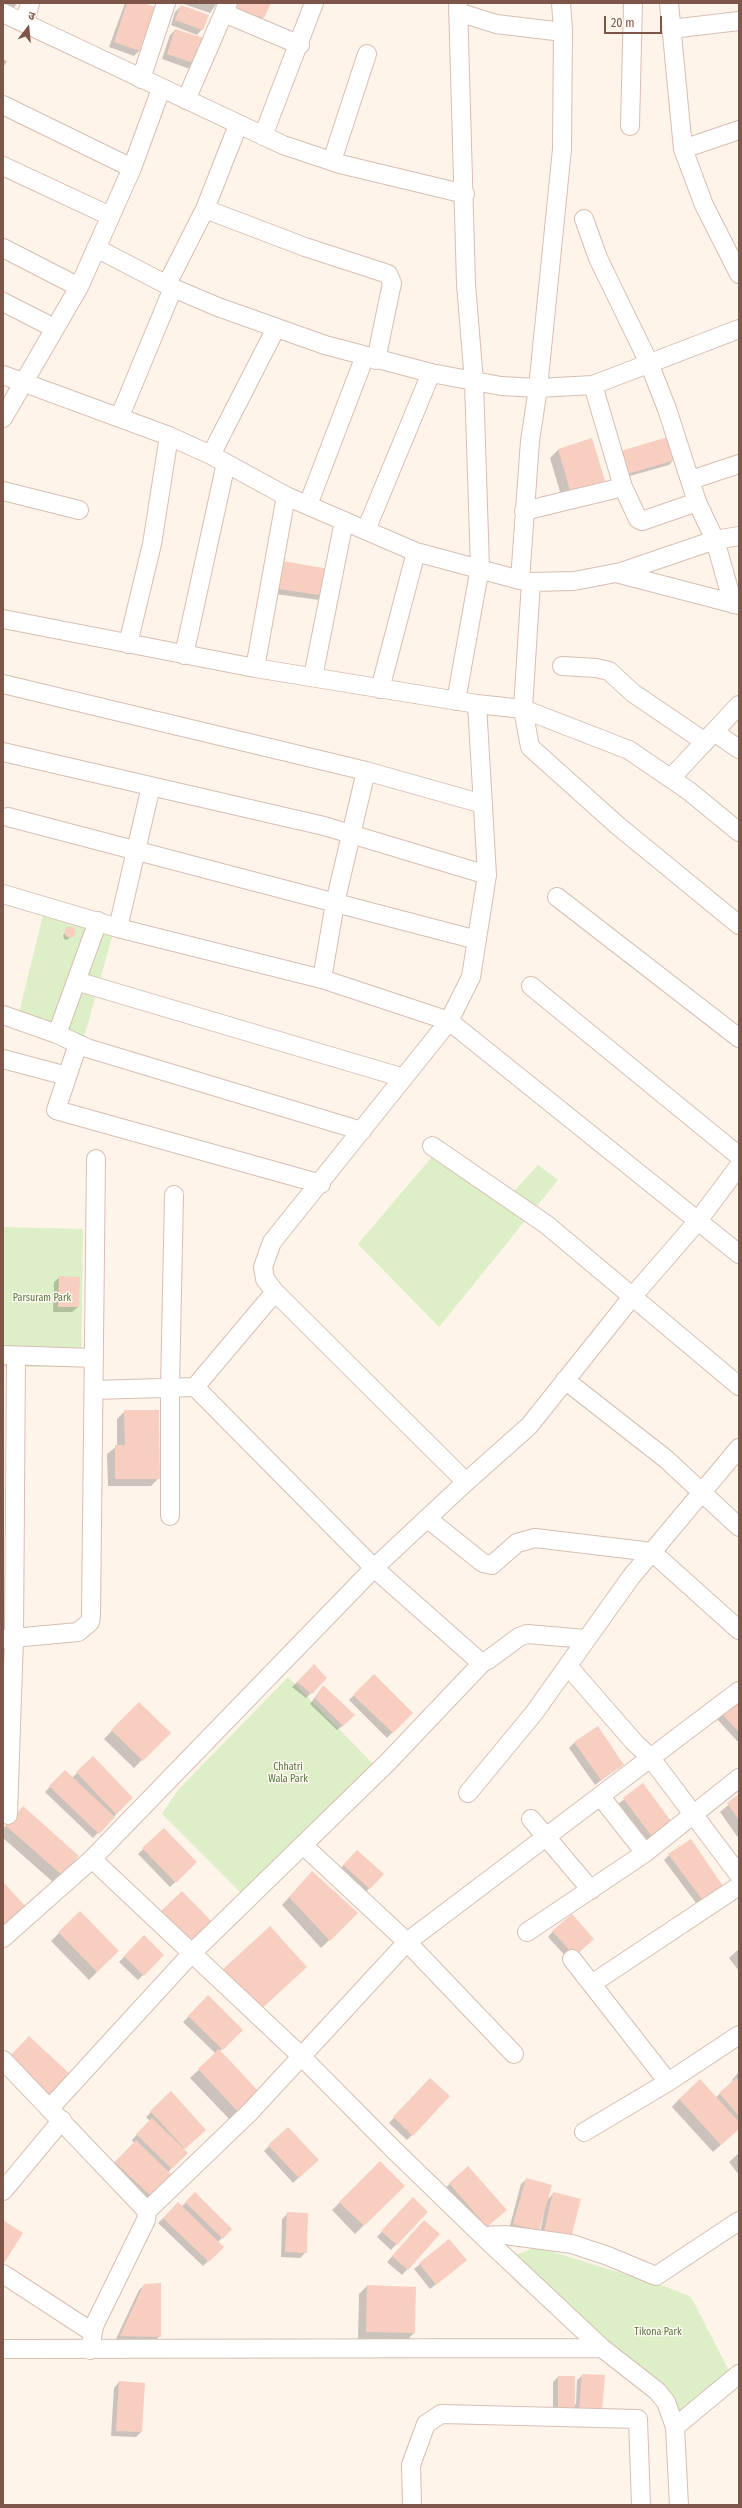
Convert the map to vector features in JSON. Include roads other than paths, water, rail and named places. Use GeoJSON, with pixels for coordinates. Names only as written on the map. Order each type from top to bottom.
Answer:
{"type":"FeatureCollection","features":[{"type":"Feature","properties":{"kind":"street"},"geometry":{"type":"LineString","coordinates":[[24,22],[30,3]]}},
{"type":"Feature","properties":{"kind":"street"},"geometry":{"type":"LineString","coordinates":[[141,79],[166,3]]}},
{"type":"Feature","properties":{"kind":"street"},"geometry":{"type":"LineString","coordinates":[[262,136],[300,45],[314,3]]}},
{"type":"Feature","properties":{"kind":"street"},"geometry":{"type":"LineString","coordinates":[[561,3],[563,32],[562,149],[538,388],[530,441],[524,512],[525,581],[523,709],[530,747],[618,825],[739,926]]}},
{"type":"Feature","properties":{"kind":"street"},"geometry":{"type":"LineString","coordinates":[[630,126],[633,3]]}},
{"type":"Feature","properties":{"kind":"street"},"geometry":{"type":"LineString","coordinates":[[669,3],[683,149],[704,205],[739,274]]}},
{"type":"Feature","properties":{"kind":"street"},"geometry":{"type":"LineString","coordinates":[[186,100],[226,8],[300,45]]}},
{"type":"Feature","properties":{"kind":"street"},"geometry":{"type":"LineString","coordinates":[[456,701],[480,567],[474,382],[466,284],[465,194],[458,8],[496,24],[563,32]]}},
{"type":"Feature","properties":{"kind":"street"},"geometry":{"type":"LineString","coordinates":[[3,13],[262,136],[332,161],[465,194]]}},
{"type":"Feature","properties":{"kind":"street"},"geometry":{"type":"LineString","coordinates":[[671,29],[739,21]]}},
{"type":"Feature","properties":{"kind":"street"},"geometry":{"type":"LineString","coordinates":[[332,161],[367,54]]}},
{"type":"Feature","properties":{"kind":"street"},"geometry":{"type":"LineString","coordinates":[[3,418],[79,287],[132,168],[162,89]]}},
{"type":"Feature","properties":{"kind":"street"},"geometry":{"type":"LineString","coordinates":[[3,105],[132,168]]}},
{"type":"Feature","properties":{"kind":"street"},"geometry":{"type":"LineString","coordinates":[[120,416],[170,286],[205,209],[238,125]]}},
{"type":"Feature","properties":{"kind":"street"},"geometry":{"type":"LineString","coordinates":[[683,149],[739,130]]}},
{"type":"Feature","properties":{"kind":"street"},"geometry":{"type":"LineString","coordinates":[[3,166],[110,216]]}},
{"type":"Feature","properties":{"kind":"street"},"geometry":{"type":"LineString","coordinates":[[205,209],[305,247],[388,274],[392,283],[371,358],[308,505]]}},
{"type":"Feature","properties":{"kind":"street"},"geometry":{"type":"LineString","coordinates":[[584,219],[598,258],[649,363],[691,480],[697,502],[715,540],[736,605]]}},
{"type":"Feature","properties":{"kind":"street"},"geometry":{"type":"LineString","coordinates":[[3,248],[79,287]]}},
{"type":"Feature","properties":{"kind":"street"},"geometry":{"type":"LineString","coordinates":[[96,248],[170,286],[276,328],[371,358],[474,382],[538,388],[594,385],[739,329]]}},
{"type":"Feature","properties":{"kind":"street"},"geometry":{"type":"LineString","coordinates":[[3,302],[54,328]]}},
{"type":"Feature","properties":{"kind":"street"},"geometry":{"type":"LineString","coordinates":[[184,655],[218,458],[276,328]]}},
{"type":"Feature","properties":{"kind":"street"},"geometry":{"type":"LineString","coordinates":[[366,530],[431,372]]}},
{"type":"Feature","properties":{"kind":"street"},"geometry":{"type":"LineString","coordinates":[[3,375],[120,416],[169,436],[218,458],[286,496],[416,552],[480,567],[525,581],[574,581],[615,573],[715,540],[739,536]]}},
{"type":"Feature","properties":{"kind":"street"},"geometry":{"type":"LineString","coordinates":[[594,385],[623,487],[638,519],[642,521],[697,502]]}},
{"type":"Feature","properties":{"kind":"street"},"geometry":{"type":"LineString","coordinates":[[128,644],[152,544],[169,436]]}},
{"type":"Feature","properties":{"kind":"street"},"geometry":{"type":"LineString","coordinates":[[691,480],[737,468]]}},
{"type":"Feature","properties":{"kind":"street"},"geometry":{"type":"LineString","coordinates":[[524,512],[623,487]]}},
{"type":"Feature","properties":{"kind":"street"},"geometry":{"type":"LineString","coordinates":[[3,491],[79,510]]}},
{"type":"Feature","properties":{"kind":"street"},"geometry":{"type":"LineString","coordinates":[[255,668],[286,496]]}},
{"type":"Feature","properties":{"kind":"street"},"geometry":{"type":"LineString","coordinates":[[312,677],[344,521]]}},
{"type":"Feature","properties":{"kind":"street"},"geometry":{"type":"LineString","coordinates":[[380,689],[416,552]]}},
{"type":"Feature","properties":{"kind":"street"},"geometry":{"type":"LineString","coordinates":[[615,573],[736,605]]}},
{"type":"Feature","properties":{"kind":"street"},"geometry":{"type":"LineString","coordinates":[[3,619],[255,668],[456,701],[523,709],[629,750],[671,778],[739,832]]}},
{"type":"Feature","properties":{"kind":"street"},"geometry":{"type":"LineString","coordinates":[[562,666],[596,668],[609,672],[633,693],[710,737],[739,749]]}},
{"type":"Feature","properties":{"kind":"street"},"geometry":{"type":"LineString","coordinates":[[3,684],[366,771],[484,804]]}},
{"type":"Feature","properties":{"kind":"street"},"geometry":{"type":"LineString","coordinates":[[466,1482],[274,1292],[265,1279],[263,1267],[272,1242],[320,1184],[449,1021],[471,977],[487,875],[477,704]]}},
{"type":"Feature","properties":{"kind":"street"},"geometry":{"type":"LineString","coordinates":[[671,778],[739,705]]}},
{"type":"Feature","properties":{"kind":"street"},"geometry":{"type":"LineString","coordinates":[[3,752],[352,834],[487,875]]}},
{"type":"Feature","properties":{"kind":"street"},"geometry":{"type":"LineString","coordinates":[[322,980],[335,903],[366,771]]}},
{"type":"Feature","properties":{"kind":"street"},"geometry":{"type":"LineString","coordinates":[[118,928],[137,852],[151,786]]}},
{"type":"Feature","properties":{"kind":"street"},"geometry":{"type":"LineString","coordinates":[[8,817],[476,940]]}},
{"type":"Feature","properties":{"kind":"street"},"geometry":{"type":"LineString","coordinates":[[3,894],[118,928],[322,980],[449,1021],[697,1222],[739,1254]]}},
{"type":"Feature","properties":{"kind":"street"},"geometry":{"type":"LineString","coordinates":[[557,897],[739,1038]]}},
{"type":"Feature","properties":{"kind":"street"},"geometry":{"type":"LineString","coordinates":[[57,1034],[98,921]]}},
{"type":"Feature","properties":{"kind":"street"},"geometry":{"type":"LineString","coordinates":[[76,981],[404,1078]]}},
{"type":"Feature","properties":{"kind":"street"},"geometry":{"type":"LineString","coordinates":[[531,986],[739,1156]]}},
{"type":"Feature","properties":{"kind":"street"},"geometry":{"type":"LineString","coordinates":[[3,1015],[57,1034],[78,1044],[362,1131]]}},
{"type":"Feature","properties":{"kind":"street"},"geometry":{"type":"LineString","coordinates":[[78,1044],[56,1110],[320,1184]]}},
{"type":"Feature","properties":{"kind":"street"},"geometry":{"type":"LineString","coordinates":[[3,1059],[67,1076]]}},
{"type":"Feature","properties":{"kind":"street"},"geometry":{"type":"LineString","coordinates":[[432,1146],[547,1225],[739,1386]]}},
{"type":"Feature","properties":{"kind":"street"},"geometry":{"type":"LineString","coordinates":[[9,1639],[78,1632],[90,1622],[96,1159]]}},
{"type":"Feature","properties":{"kind":"street"},"geometry":{"type":"LineString","coordinates":[[3,1938],[92,1859],[374,1568],[528,1426],[632,1297],[697,1222],[739,1166]]}},
{"type":"Feature","properties":{"kind":"street"},"geometry":{"type":"LineString","coordinates":[[170,1516],[170,1388],[174,1196]]}},
{"type":"Feature","properties":{"kind":"street"},"geometry":{"type":"LineString","coordinates":[[195,1387],[274,1292]]}},
{"type":"Feature","properties":{"kind":"street"},"geometry":{"type":"LineString","coordinates":[[8,1815],[9,1356],[94,1358]]}},
{"type":"Feature","properties":{"kind":"street"},"geometry":{"type":"LineString","coordinates":[[565,1380],[666,1459],[739,1527]]}},
{"type":"Feature","properties":{"kind":"street"},"geometry":{"type":"LineString","coordinates":[[94,1390],[195,1387],[374,1568],[478,1660],[483,1662]]}},
{"type":"Feature","properties":{"kind":"street"},"geometry":{"type":"LineString","coordinates":[[468,1793],[534,1713],[631,1577],[739,1448]]}},
{"type":"Feature","properties":{"kind":"street"},"geometry":{"type":"LineString","coordinates":[[428,1519],[483,1564],[492,1565],[518,1543],[535,1538],[652,1552],[739,1630]]}},
{"type":"Feature","properties":{"kind":"street"},"geometry":{"type":"LineString","coordinates":[[3,2191],[56,2114],[192,1953],[388,1762],[483,1662],[527,1634],[586,1639]]}},
{"type":"Feature","properties":{"kind":"street"},"geometry":{"type":"LineString","coordinates":[[568,1666],[634,1742],[650,1757],[694,1812],[739,1875]]}},
{"type":"Feature","properties":{"kind":"street"},"geometry":{"type":"LineString","coordinates":[[90,2350],[92,2332],[146,2220],[148,2211],[251,2111],[300,2055],[408,1942],[739,1691]]}},
{"type":"Feature","properties":{"kind":"street"},"geometry":{"type":"LineString","coordinates":[[527,1932],[645,1853],[694,1812],[739,1778]]}},
{"type":"Feature","properties":{"kind":"street"},"geometry":{"type":"LineString","coordinates":[[601,1797],[645,1853]]}},
{"type":"Feature","properties":{"kind":"street"},"geometry":{"type":"LineString","coordinates":[[531,1819],[591,1890]]}},
{"type":"Feature","properties":{"kind":"street"},"geometry":{"type":"LineString","coordinates":[[303,1845],[408,1942],[514,2054]]}},
{"type":"Feature","properties":{"kind":"street"},"geometry":{"type":"LineString","coordinates":[[92,1859],[300,2055],[393,2149],[483,2236],[602,2348],[657,2391],[666,2402],[675,2426],[678,2505]]}},
{"type":"Feature","properties":{"kind":"street"},"geometry":{"type":"LineString","coordinates":[[593,1983],[739,1886]]}},
{"type":"Feature","properties":{"kind":"street"},"geometry":{"type":"LineString","coordinates":[[572,1959],[593,1983],[668,2082]]}},
{"type":"Feature","properties":{"kind":"street"},"geometry":{"type":"LineString","coordinates":[[584,2132],[668,2082],[739,2035]]}},
{"type":"Feature","properties":{"kind":"street"},"geometry":{"type":"LineString","coordinates":[[3,2060],[148,2211]]}},
{"type":"Feature","properties":{"kind":"street"},"geometry":{"type":"LineString","coordinates":[[483,2236],[505,2235],[572,2244],[608,2256],[656,2276],[739,2221]]}},
{"type":"Feature","properties":{"kind":"street"},"geometry":{"type":"LineString","coordinates":[[3,2274],[92,2332]]}},
{"type":"Feature","properties":{"kind":"street"},"geometry":{"type":"LineString","coordinates":[[3,2349],[602,2348]]}},
{"type":"Feature","properties":{"kind":"street"},"geometry":{"type":"LineString","coordinates":[[675,2426],[739,2374]]}},
{"type":"Feature","properties":{"kind":"street"},"geometry":{"type":"LineString","coordinates":[[412,2505],[411,2465],[426,2424],[441,2414],[638,2419],[641,2505]]}},
{"type":"Feature","properties":{"kind":"park label","name":"Parsuram Park"},"geometry":{"type":"Point","coordinates":[42,1298]}},
{"type":"Feature","properties":{"kind":"park label","name":"Chhatri Wala Park"},"geometry":{"type":"Point","coordinates":[288,1772]}},
{"type":"Feature","properties":{"kind":"park label","name":"Tikona Park"},"geometry":{"type":"Point","coordinates":[658,2332]}}]}
